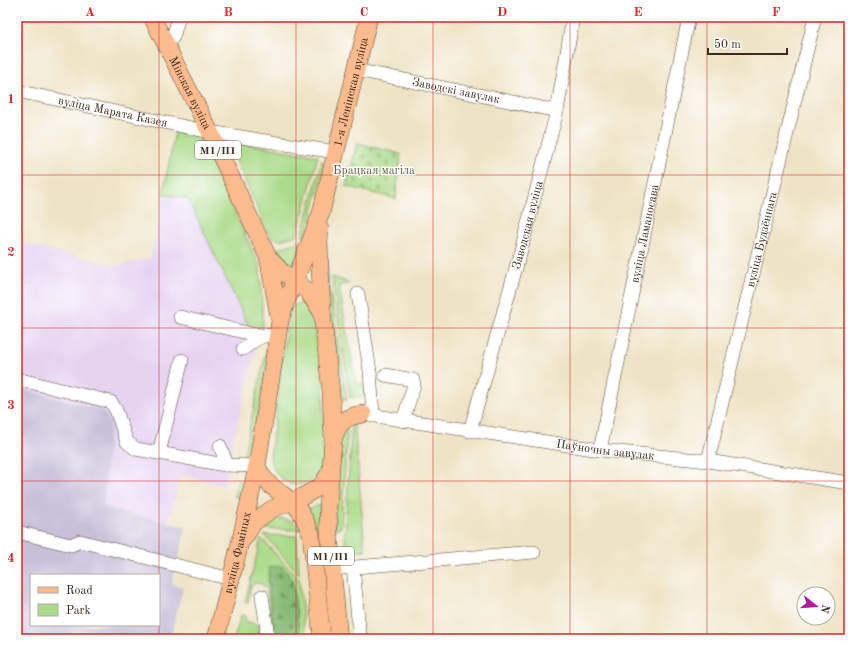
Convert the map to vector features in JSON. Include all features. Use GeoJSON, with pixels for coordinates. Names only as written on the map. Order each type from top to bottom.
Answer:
{"type":"FeatureCollection","features":[{"type":"Feature","properties":{"kind":"main road","name":"Мінская вуліца"},"geometry":{"type":"LineString","coordinates":[[152,17],[210,132],[268,257]]}},
{"type":"Feature","properties":{"kind":"main road","name":"1-я Ленінская вуліца"},"geometry":{"type":"LineString","coordinates":[[321,213],[369,17]]}},
{"type":"Feature","properties":{"kind":"main road"},"geometry":{"type":"LineString","coordinates":[[277,325],[321,213]]}},
{"type":"Feature","properties":{"kind":"main road"},"geometry":{"type":"LineString","coordinates":[[319,306],[319,242],[321,213]]}},
{"type":"Feature","properties":{"kind":"main road","name":"М1/П1"},"geometry":{"type":"LineString","coordinates":[[268,257],[282,272],[295,280],[308,292],[319,306],[331,392],[332,440],[328,508],[339,639]]}},
{"type":"Feature","properties":{"kind":"main road","name":"М1/П1"},"geometry":{"type":"LineString","coordinates":[[268,257],[277,325],[258,466],[260,474],[271,487],[290,501],[300,511],[311,534],[322,639]]}},
{"type":"Feature","properties":{"kind":"main road"},"geometry":{"type":"LineString","coordinates":[[277,325],[296,297],[303,296],[319,306]]}},
{"type":"Feature","properties":{"kind":"main road"},"geometry":{"type":"LineString","coordinates":[[331,392],[336,401],[341,405],[368,415]]}},
{"type":"Feature","properties":{"kind":"main road"},"geometry":{"type":"LineString","coordinates":[[332,440],[337,426],[342,421],[355,415],[368,415]]}},
{"type":"Feature","properties":{"kind":"main road","name":"вуліца Фаміных"},"geometry":{"type":"LineString","coordinates":[[216,639],[258,466]]}},
{"type":"Feature","properties":{"kind":"main road"},"geometry":{"type":"LineString","coordinates":[[240,543],[254,522],[272,510],[302,497],[321,486],[330,472]]}},
{"type":"Feature","properties":{"kind":"street"},"geometry":{"type":"LineString","coordinates":[[166,45],[173,37],[179,17]]}},
{"type":"Feature","properties":{"kind":"street","name":"Заводская вуліца"},"geometry":{"type":"LineString","coordinates":[[470,431],[521,250],[557,111],[573,17]]}},
{"type":"Feature","properties":{"kind":"street","name":"вуліца Ламаносава"},"geometry":{"type":"LineString","coordinates":[[600,450],[689,17]]}},
{"type":"Feature","properties":{"kind":"street","name":"вуліца Будзённага"},"geometry":{"type":"LineString","coordinates":[[708,461],[815,17]]}},
{"type":"Feature","properties":{"kind":"street","name":"Заводскі завулак"},"geometry":{"type":"LineString","coordinates":[[356,70],[557,111]]}},
{"type":"Feature","properties":{"kind":"street","name":"вуліца Марата Казея"},"geometry":{"type":"LineString","coordinates":[[17,91],[210,132],[335,152]]}},
{"type":"Feature","properties":{"kind":"street"},"geometry":{"type":"LineString","coordinates":[[358,294],[370,371],[368,415]]}},
{"type":"Feature","properties":{"kind":"street"},"geometry":{"type":"LineString","coordinates":[[180,317],[252,334],[277,325]]}},
{"type":"Feature","properties":{"kind":"street"},"geometry":{"type":"LineString","coordinates":[[243,349],[277,325]]}},
{"type":"Feature","properties":{"kind":"street"},"geometry":{"type":"LineString","coordinates":[[159,453],[182,360]]}},
{"type":"Feature","properties":{"kind":"street"},"geometry":{"type":"LineString","coordinates":[[385,375],[413,380],[414,386],[403,421]]}},
{"type":"Feature","properties":{"kind":"street"},"geometry":{"type":"LineString","coordinates":[[17,379],[111,402],[116,410],[127,442],[136,449],[225,465],[258,466]]}},
{"type":"Feature","properties":{"kind":"street","name":"Паўночны завулак"},"geometry":{"type":"LineString","coordinates":[[368,415],[600,450],[708,461],[849,483]]}},
{"type":"Feature","properties":{"kind":"street"},"geometry":{"type":"LineString","coordinates":[[220,446],[225,459],[225,465]]}},
{"type":"Feature","properties":{"kind":"street"},"geometry":{"type":"LineString","coordinates":[[17,532],[71,545],[80,541],[231,579]]}},
{"type":"Feature","properties":{"kind":"street"},"geometry":{"type":"LineString","coordinates":[[332,569],[534,552]]}},
{"type":"Feature","properties":{"kind":"street"},"geometry":{"type":"LineString","coordinates":[[353,567],[360,639]]}},
{"type":"Feature","properties":{"kind":"street"},"geometry":{"type":"LineString","coordinates":[[262,596],[267,628],[265,639]]}},
{"type":"Feature","properties":{"kind":"shaded area"},"geometry":{"type":"Polygon","coordinates":[[[163,194],[188,199],[257,345],[229,458],[225,486],[181,475],[168,523],[103,507],[110,422],[105,414],[98,409],[17,388],[17,242],[116,266],[150,258],[154,249],[163,194]]]}},
{"type":"Feature","properties":{"kind":"shaded area"},"geometry":{"type":"Polygon","coordinates":[[[17,388],[98,409],[105,414],[110,422],[103,507],[186,527],[172,584],[183,587],[170,639],[17,639],[17,388]]]}},
{"type":"Feature","properties":{"kind":"green space"},"geometry":{"type":"Polygon","coordinates":[[[175,131],[197,136],[201,142],[260,266],[263,327],[250,329],[188,199],[163,194],[175,131]]]}},
{"type":"Feature","properties":{"kind":"green space"},"geometry":{"type":"Polygon","coordinates":[[[235,142],[318,156],[297,235],[280,240],[270,237],[229,145],[235,142]]]}},
{"type":"Feature","properties":{"kind":"green space","name":"Брацкая магіла"},"geometry":{"type":"Polygon","coordinates":[[[357,143],[401,154],[396,199],[346,186],[357,143]]]}},
{"type":"Feature","properties":{"kind":"green space"},"geometry":{"type":"Polygon","coordinates":[[[322,160],[325,165],[306,237],[302,236],[322,160]]]}},
{"type":"Feature","properties":{"kind":"green space"},"geometry":{"type":"Polygon","coordinates":[[[299,242],[304,244],[291,268],[287,267],[274,250],[299,242]]]}},
{"type":"Feature","properties":{"kind":"green space"},"geometry":{"type":"Polygon","coordinates":[[[324,250],[347,401],[341,396],[338,385],[324,250]]]}},
{"type":"Feature","properties":{"kind":"green space"},"geometry":{"type":"Polygon","coordinates":[[[332,277],[350,283],[339,286],[356,384],[360,383],[365,387],[367,396],[350,398],[332,277]]]}},
{"type":"Feature","properties":{"kind":"green space"},"geometry":{"type":"Polygon","coordinates":[[[304,303],[308,304],[314,314],[323,385],[324,463],[319,473],[311,480],[303,484],[295,484],[287,482],[280,477],[274,469],[270,458],[288,315],[294,306],[304,303]]]}},
{"type":"Feature","properties":{"kind":"green space"},"geometry":{"type":"Polygon","coordinates":[[[268,342],[270,345],[251,455],[247,460],[242,462],[268,342]]]}},
{"type":"Feature","properties":{"kind":"green space"},"geometry":{"type":"Polygon","coordinates":[[[354,420],[365,550],[354,551],[354,560],[349,561],[346,560],[345,535],[352,421],[354,420]]]}},
{"type":"Feature","properties":{"kind":"green space"},"geometry":{"type":"Polygon","coordinates":[[[348,422],[341,528],[335,529],[337,439],[348,422]]]}},
{"type":"Feature","properties":{"kind":"green space"},"geometry":{"type":"Polygon","coordinates":[[[238,479],[244,485],[241,498],[234,496],[238,479]]]}},
{"type":"Feature","properties":{"kind":"green space"},"geometry":{"type":"Polygon","coordinates":[[[320,505],[320,530],[317,530],[306,510],[320,505]]]}},
{"type":"Feature","properties":{"kind":"green space"},"geometry":{"type":"Polygon","coordinates":[[[274,519],[290,520],[302,530],[260,529],[274,519]]]}},
{"type":"Feature","properties":{"kind":"green space"},"geometry":{"type":"Polygon","coordinates":[[[264,535],[297,536],[299,574],[264,535]]]}},
{"type":"Feature","properties":{"kind":"green space"},"geometry":{"type":"Polygon","coordinates":[[[261,538],[299,579],[305,639],[300,639],[292,580],[268,581],[275,639],[269,639],[270,633],[267,589],[261,584],[254,583],[251,587],[248,603],[245,602],[261,538]]]}},
{"type":"Feature","properties":{"kind":"green space"},"geometry":{"type":"Polygon","coordinates":[[[282,566],[292,580],[300,639],[275,639],[268,581],[270,567],[282,566]]]}},
{"type":"Feature","properties":{"kind":"green space"},"geometry":{"type":"Polygon","coordinates":[[[241,615],[246,616],[245,621],[259,625],[255,639],[234,639],[241,615]]]}}]}
